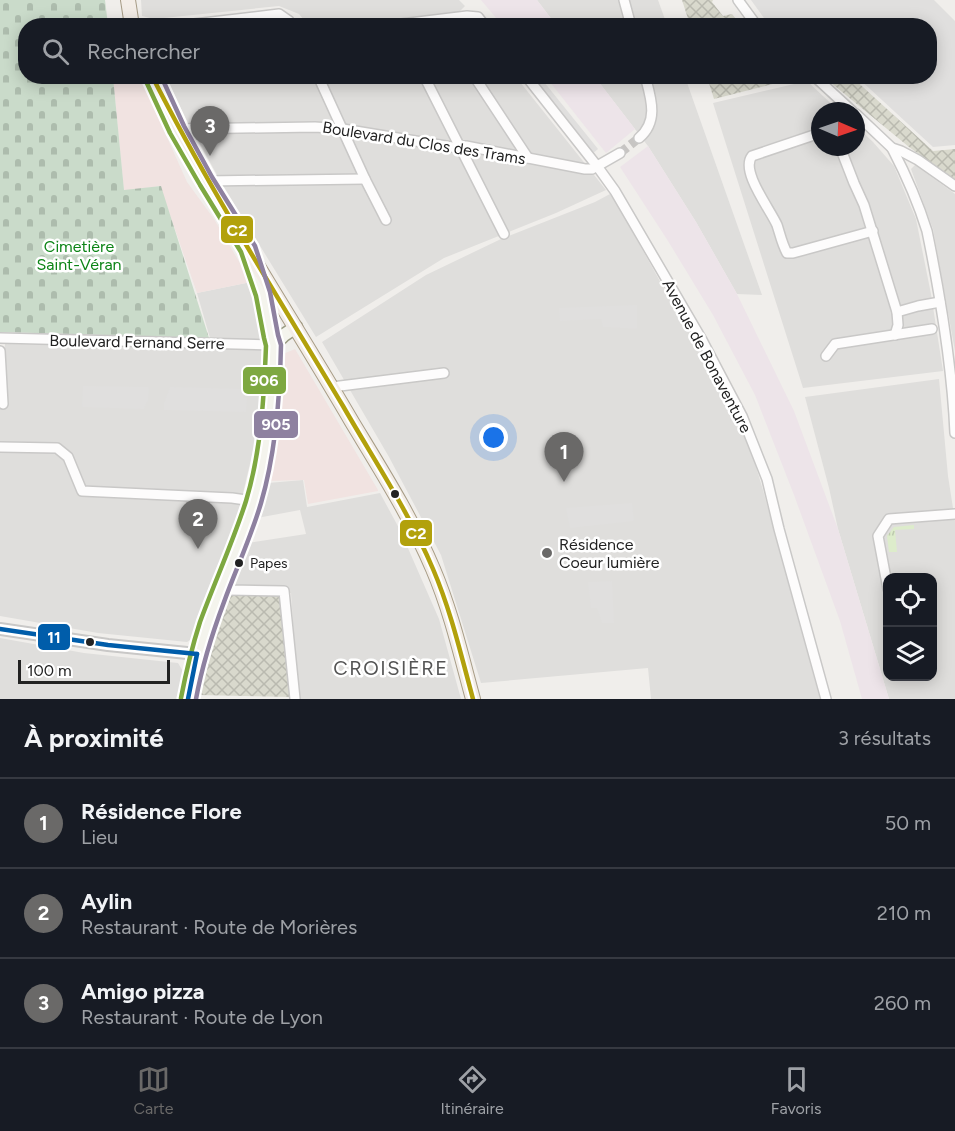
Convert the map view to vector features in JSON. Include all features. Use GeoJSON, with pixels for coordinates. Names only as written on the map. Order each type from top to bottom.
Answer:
{"type":"FeatureCollection","features":[{"type":"Feature","properties":{"kind":"main road"},"geometry":{"type":"LineString","coordinates":[[128,0],[131,18]]}},
{"type":"Feature","properties":{"kind":"main road"},"geometry":{"type":"LineString","coordinates":[[156,84],[177,129],[206,181],[332,387],[395,494],[426,553],[444,598],[473,699]]}},
{"type":"Feature","properties":{"kind":"main road"},"geometry":{"type":"LineString","coordinates":[[189,699],[197,654],[253,501],[270,414],[274,345],[263,294],[248,249]]}},
{"type":"Feature","properties":{"kind":"main road"},"geometry":{"type":"LineString","coordinates":[[274,345],[296,327]]}},
{"type":"Feature","properties":{"kind":"street"},"geometry":{"type":"LineString","coordinates":[[624,0],[630,18]]}},
{"type":"Feature","properties":{"kind":"street"},"geometry":{"type":"LineString","coordinates":[[738,0],[751,18]]}},
{"type":"Feature","properties":{"kind":"street"},"geometry":{"type":"LineString","coordinates":[[245,18],[279,14],[285,18]]}},
{"type":"Feature","properties":{"kind":"street"},"geometry":{"type":"LineString","coordinates":[[459,18],[467,16],[479,18]]}},
{"type":"Feature","properties":{"kind":"street"},"geometry":{"type":"LineString","coordinates":[[322,84],[386,220]]}},
{"type":"Feature","properties":{"kind":"street"},"geometry":{"type":"LineString","coordinates":[[428,84],[504,234]]}},
{"type":"Feature","properties":{"kind":"street"},"geometry":{"type":"LineString","coordinates":[[479,84],[528,158]]}},
{"type":"Feature","properties":{"kind":"street","name":"Avenue de Bonaventure"},"geometry":{"type":"LineString","coordinates":[[532,84],[615,191],[702,340],[742,416],[767,479],[826,699]]}},
{"type":"Feature","properties":{"kind":"street"},"geometry":{"type":"LineString","coordinates":[[639,138],[648,127],[652,112],[652,100],[647,84]]}},
{"type":"Feature","properties":{"kind":"street"},"geometry":{"type":"LineString","coordinates":[[823,84],[842,102]]}},
{"type":"Feature","properties":{"kind":"street"},"geometry":{"type":"LineString","coordinates":[[865,122],[892,148],[922,214],[931,251],[951,372],[955,433]]}},
{"type":"Feature","properties":{"kind":"street","name":"Boulevard du Clos des Trams"},"geometry":{"type":"LineString","coordinates":[[177,129],[315,127],[343,129],[452,147],[466,146],[585,170],[597,165]]}},
{"type":"Feature","properties":{"kind":"street"},"geometry":{"type":"LineString","coordinates":[[811,136],[749,158],[748,165],[756,188],[777,227],[787,253],[873,231]]}},
{"type":"Feature","properties":{"kind":"street"},"geometry":{"type":"LineString","coordinates":[[892,148],[918,160],[955,186]]}},
{"type":"Feature","properties":{"kind":"street"},"geometry":{"type":"LineString","coordinates":[[597,165],[620,153]]}},
{"type":"Feature","properties":{"kind":"street"},"geometry":{"type":"LineString","coordinates":[[844,156],[873,231],[897,312],[898,325],[895,334]]}},
{"type":"Feature","properties":{"kind":"street"},"geometry":{"type":"LineString","coordinates":[[206,181],[365,179]]}},
{"type":"Feature","properties":{"kind":"street"},"geometry":{"type":"LineString","coordinates":[[897,312],[940,302]]}},
{"type":"Feature","properties":{"kind":"street"},"geometry":{"type":"LineString","coordinates":[[826,356],[835,344],[932,329]]}},
{"type":"Feature","properties":{"kind":"street","name":"Boulevard Fernand Serre"},"geometry":{"type":"LineString","coordinates":[[0,338],[274,345]]}},
{"type":"Feature","properties":{"kind":"street"},"geometry":{"type":"LineString","coordinates":[[0,351],[3,405]]}},
{"type":"Feature","properties":{"kind":"street"},"geometry":{"type":"LineString","coordinates":[[332,387],[444,373]]}},
{"type":"Feature","properties":{"kind":"street"},"geometry":{"type":"LineString","coordinates":[[0,447],[57,448],[68,457],[82,491],[253,501]]}},
{"type":"Feature","properties":{"kind":"street"},"geometry":{"type":"LineString","coordinates":[[885,573],[878,536],[890,519],[955,514]]}},
{"type":"Feature","properties":{"kind":"street"},"geometry":{"type":"LineString","coordinates":[[222,588],[284,591],[295,699]]}},
{"type":"Feature","properties":{"kind":"street"},"geometry":{"type":"LineString","coordinates":[[0,629],[197,654]]}},
{"type":"Feature","properties":{"kind":"shaded area"},"geometry":{"type":"Polygon","coordinates":[[[141,0],[459,0],[465,6],[458,13],[403,18],[302,18],[299,14],[279,6],[164,18],[142,16],[141,0]]]}},
{"type":"Feature","properties":{"kind":"shaded area"},"geometry":{"type":"Polygon","coordinates":[[[481,0],[537,0],[551,18],[496,18],[481,0]]]}},
{"type":"Feature","properties":{"kind":"shaded area"},"geometry":{"type":"Polygon","coordinates":[[[537,0],[658,0],[664,18],[551,18],[537,0]]]}},
{"type":"Feature","properties":{"kind":"shaded area"},"geometry":{"type":"Polygon","coordinates":[[[682,0],[713,0],[712,2],[723,16],[732,14],[735,18],[688,18],[682,0]]]}},
{"type":"Feature","properties":{"kind":"shaded area"},"geometry":{"type":"Polygon","coordinates":[[[751,0],[934,0],[955,21],[955,145],[933,147],[865,84],[937,84],[937,18],[764,18],[751,0]]]}},
{"type":"Feature","properties":{"kind":"shaded area"},"geometry":{"type":"Polygon","coordinates":[[[114,84],[143,84],[187,182],[214,219],[251,282],[197,293],[160,186],[124,191],[114,84]]]}},
{"type":"Feature","properties":{"kind":"shaded area"},"geometry":{"type":"Polygon","coordinates":[[[169,84],[522,84],[606,190],[556,213],[444,258],[316,337],[222,184],[169,84]]]}},
{"type":"Feature","properties":{"kind":"shaded area"},"geometry":{"type":"Polygon","coordinates":[[[536,84],[546,84],[598,149],[592,154],[536,84]]]}},
{"type":"Feature","properties":{"kind":"shaded area"},"geometry":{"type":"Polygon","coordinates":[[[552,84],[600,84],[635,129],[606,153],[552,84]]]}},
{"type":"Feature","properties":{"kind":"shaded area"},"geometry":{"type":"Polygon","coordinates":[[[600,84],[687,84],[762,295],[737,294],[696,222],[648,146],[600,84]]]}},
{"type":"Feature","properties":{"kind":"shaded area"},"geometry":{"type":"Polygon","coordinates":[[[709,84],[772,84],[714,99],[709,84]]]}},
{"type":"Feature","properties":{"kind":"shaded area"},"geometry":{"type":"Polygon","coordinates":[[[794,84],[810,84],[829,102],[811,102],[811,156],[865,156],[865,134],[894,166],[916,219],[943,371],[803,388],[713,103],[794,84]]]}},
{"type":"Feature","properties":{"kind":"shaded area"},"geometry":{"type":"Polygon","coordinates":[[[832,84],[860,84],[933,151],[955,149],[955,180],[909,147],[865,111],[865,102],[854,102],[832,84]]]}},
{"type":"Feature","properties":{"kind":"shaded area"},"geometry":{"type":"Polygon","coordinates":[[[648,146],[696,222],[737,294],[794,411],[838,529],[889,699],[862,699],[840,621],[755,395],[713,315],[620,167],[648,146]]]}},
{"type":"Feature","properties":{"kind":"shaded area"},"geometry":{"type":"Polygon","coordinates":[[[915,165],[955,194],[955,351],[933,229],[911,169],[915,165]]]}},
{"type":"Feature","properties":{"kind":"shaded area"},"geometry":{"type":"Polygon","coordinates":[[[610,194],[672,303],[706,356],[743,424],[820,699],[651,699],[648,668],[481,683],[441,555],[389,457],[322,342],[426,275],[501,239],[610,194]]]}},
{"type":"Feature","properties":{"kind":"shaded area"},"geometry":{"type":"Polygon","coordinates":[[[251,282],[263,335],[265,386],[257,434],[239,510],[196,636],[187,642],[98,633],[0,616],[0,403],[8,404],[3,365],[5,344],[215,347],[210,338],[197,293],[251,282]]]}},
{"type":"Feature","properties":{"kind":"shaded area"},"geometry":{"type":"Polygon","coordinates":[[[637,305],[637,329],[603,327],[601,319],[560,321],[559,308],[637,305]]]}},
{"type":"Feature","properties":{"kind":"shaded area"},"geometry":{"type":"Polygon","coordinates":[[[295,349],[378,491],[308,504],[304,480],[268,481],[279,423],[283,354],[295,349]]]}},
{"type":"Feature","properties":{"kind":"shaded area"},"geometry":{"type":"Polygon","coordinates":[[[939,379],[948,476],[955,521],[955,699],[889,699],[884,681],[937,681],[937,573],[883,573],[883,679],[838,529],[805,397],[939,379]]]}},
{"type":"Feature","properties":{"kind":"shaded area"},"geometry":{"type":"Polygon","coordinates":[[[83,386],[149,387],[148,400],[144,409],[82,407],[83,386]]]}},
{"type":"Feature","properties":{"kind":"shaded area"},"geometry":{"type":"Polygon","coordinates":[[[170,387],[244,389],[243,398],[247,398],[246,412],[164,410],[170,387]]]}},
{"type":"Feature","properties":{"kind":"shaded area"},"geometry":{"type":"Polygon","coordinates":[[[303,480],[307,507],[380,493],[400,530],[439,619],[461,699],[298,699],[291,593],[233,587],[248,543],[306,534],[300,510],[257,518],[268,483],[303,480]]]}},
{"type":"Feature","properties":{"kind":"shaded area"},"geometry":{"type":"Polygon","coordinates":[[[632,503],[634,521],[570,528],[566,508],[632,503]]]}},
{"type":"Feature","properties":{"kind":"shaded area"},"geometry":{"type":"Polygon","coordinates":[[[612,581],[614,623],[602,623],[597,608],[591,608],[588,582],[612,581]]]}},
{"type":"Feature","properties":{"kind":"shaded area"},"geometry":{"type":"Polygon","coordinates":[[[229,593],[282,593],[292,697],[198,695],[229,593]]]}},
{"type":"Feature","properties":{"kind":"shaded area"},"geometry":{"type":"Polygon","coordinates":[[[0,638],[84,653],[178,663],[184,673],[181,699],[0,699],[0,638]]]}},
{"type":"Feature","properties":{"kind":"green space","name":"Cimetière Saint-Véran"},"geometry":{"type":"Polygon","coordinates":[[[0,0],[105,0],[107,18],[18,18],[18,84],[114,84],[124,190],[161,186],[209,338],[0,332],[0,0]]]}},
{"type":"Feature","properties":{"kind":"green space"},"geometry":{"type":"Polygon","coordinates":[[[914,525],[914,529],[895,530],[897,552],[889,552],[887,536],[894,527],[914,525]]]}},
{"type":"Feature","properties":{"kind":"tunnel"},"geometry":{"type":"LineString","coordinates":[[620,153],[639,138]]}},
{"type":"Feature","properties":{"kind":"transit line","name":"906"},"geometry":{"type":"LineString","coordinates":[[147,84],[170,133],[241,252],[256,296],[266,346],[261,424],[251,482],[246,501],[200,622],[181,698]]}},
{"type":"Feature","properties":{"kind":"transit line","name":"C2"},"geometry":{"type":"LineString","coordinates":[[156,84],[221,202],[379,466],[424,548],[445,601],[473,699]]}},
{"type":"Feature","properties":{"kind":"transit line","name":"905"},"geometry":{"type":"LineString","coordinates":[[165,84],[184,126],[212,177],[255,246],[270,292],[281,345],[276,425],[266,484],[253,528],[211,638],[196,699]]}},
{"type":"Feature","properties":{"kind":"transit line","name":"11"},"geometry":{"type":"LineString","coordinates":[[0,629],[108,645],[197,654]]}},
{"type":"Feature","properties":{"kind":"transit line","name":"11"},"geometry":{"type":"LineString","coordinates":[[188,699],[197,654]]}},
{"type":"Feature","properties":{"kind":"place","name":"Amigo pizza"},"geometry":{"type":"Point","coordinates":[210,156]}},
{"type":"Feature","properties":{"kind":"place","name":"Résidence Flore"},"geometry":{"type":"Point","coordinates":[564,482]}},
{"type":"Feature","properties":{"kind":"place","name":"Aylin"},"geometry":{"type":"Point","coordinates":[198,549]}},
{"type":"Feature","properties":{"kind":"place","name":"Résidence Coeur lumière"},"geometry":{"type":"Point","coordinates":[547,553]}},
{"type":"Feature","properties":{"kind":"place","name":"Papes"},"geometry":{"type":"Point","coordinates":[239,563]}},
{"type":"Feature","properties":{"kind":"district","name":"CROISIÈRE"},"geometry":{"type":"Point","coordinates":[391,668]}}]}
